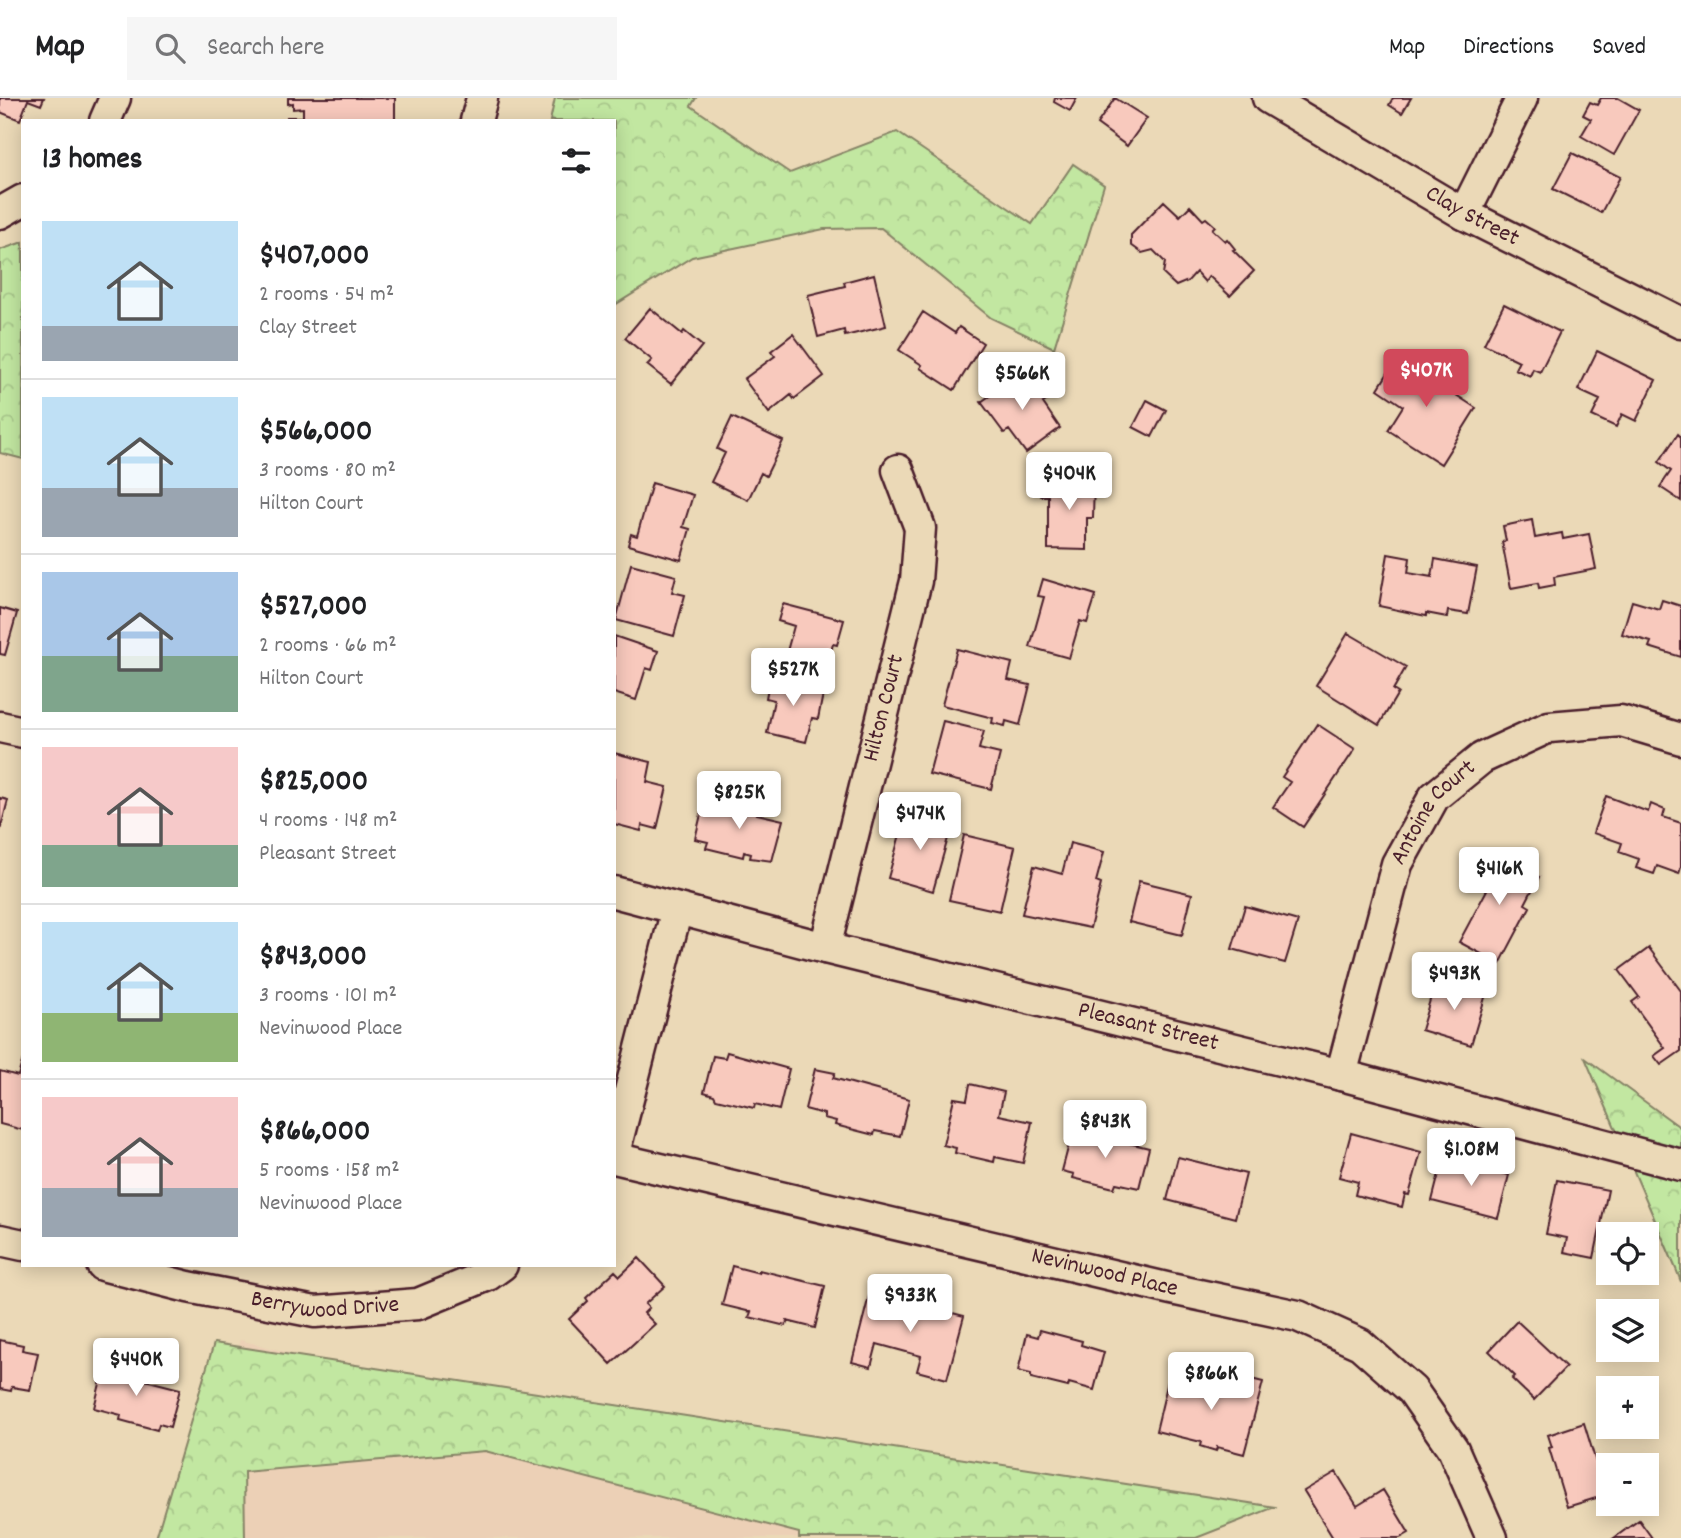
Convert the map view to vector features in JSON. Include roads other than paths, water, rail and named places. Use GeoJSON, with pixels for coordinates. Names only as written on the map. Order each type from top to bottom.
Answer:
{"type":"FeatureCollection","features":[{"type":"Feature","properties":{"kind":"street"},"geometry":{"type":"LineString","coordinates":[[106,119],[115,98]]}},
{"type":"Feature","properties":{"kind":"street"},"geometry":{"type":"LineString","coordinates":[[477,119],[482,98]]}},
{"type":"Feature","properties":{"kind":"street","name":"Clay Street"},"geometry":{"type":"LineString","coordinates":[[1268,98],[1464,214],[1681,323]]}},
{"type":"Feature","properties":{"kind":"street"},"geometry":{"type":"LineString","coordinates":[[1464,214],[1522,98]]}},
{"type":"Feature","properties":{"kind":"street"},"geometry":{"type":"LineString","coordinates":[[0,213],[21,201]]}},
{"type":"Feature","properties":{"kind":"street","name":"Hilton Court"},"geometry":{"type":"LineString","coordinates":[[825,948],[916,581],[920,528],[898,470]]}},
{"type":"Feature","properties":{"kind":"street","name":"Antoine Court"},"geometry":{"type":"LineString","coordinates":[[1341,1076],[1397,864],[1434,797],[1482,758],[1549,727],[1621,721],[1681,739]]}},
{"type":"Feature","properties":{"kind":"street"},"geometry":{"type":"LineString","coordinates":[[0,727],[21,732]]}},
{"type":"Feature","properties":{"kind":"street","name":"Pleasant Street"},"geometry":{"type":"LineString","coordinates":[[616,893],[1681,1165]]}},
{"type":"Feature","properties":{"kind":"street"},"geometry":{"type":"LineString","coordinates":[[616,1147],[677,909]]}},
{"type":"Feature","properties":{"kind":"street","name":"Nevinwood Place"},"geometry":{"type":"LineString","coordinates":[[616,1155],[1171,1289],[1298,1316],[1360,1344],[1412,1390],[1453,1449],[1492,1538]]}},
{"type":"Feature","properties":{"kind":"street"},"geometry":{"type":"LineString","coordinates":[[0,1240],[21,1245]]}},
{"type":"Feature","properties":{"kind":"street","name":"Berrywood Drive"},"geometry":{"type":"LineString","coordinates":[[110,1267],[188,1287],[315,1312],[418,1304],[488,1275],[499,1267]]}}]}
